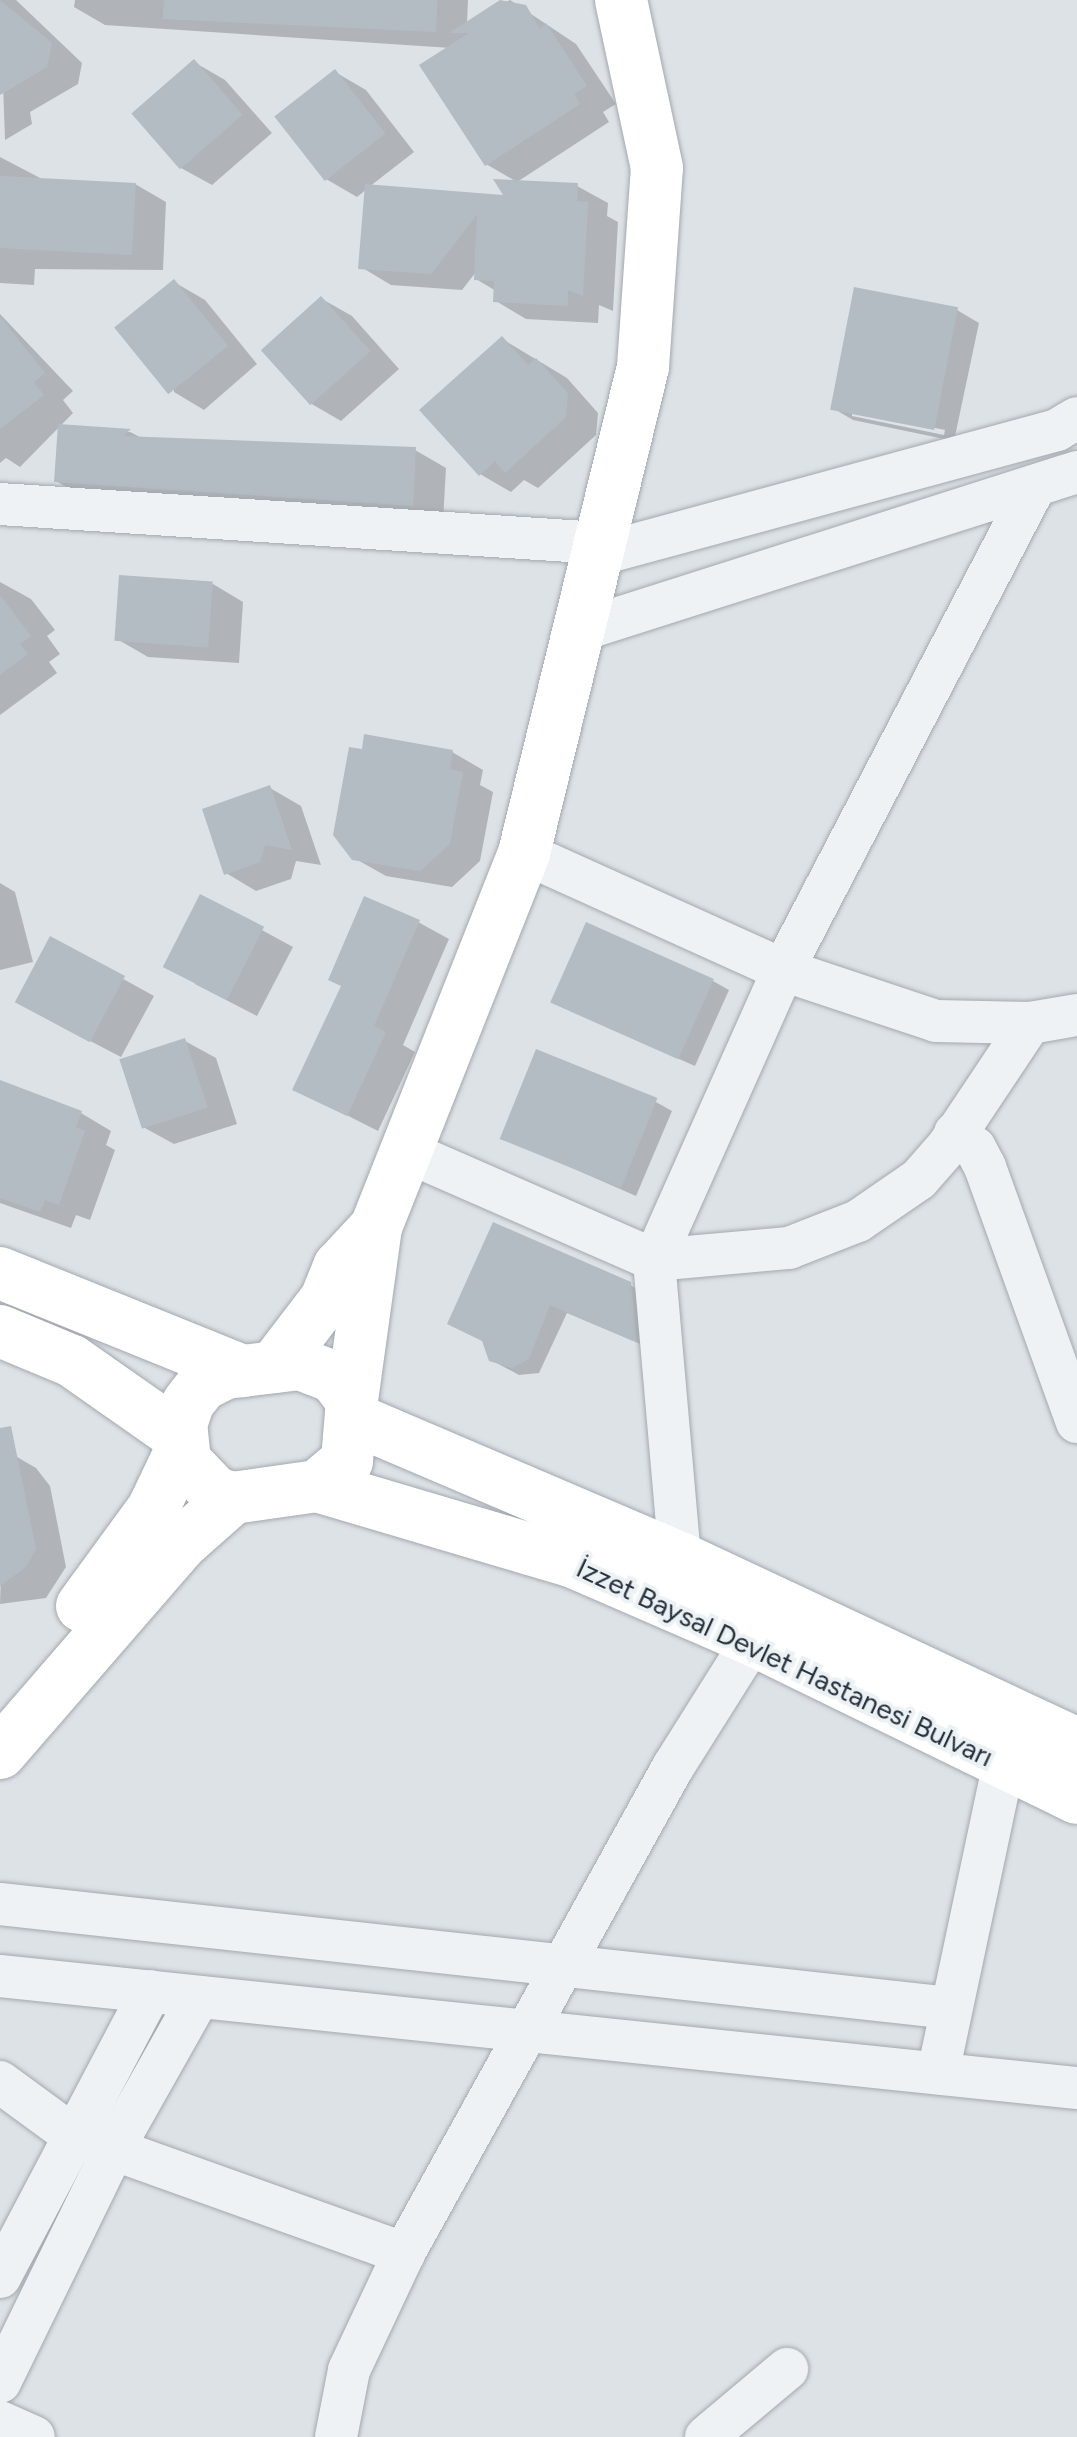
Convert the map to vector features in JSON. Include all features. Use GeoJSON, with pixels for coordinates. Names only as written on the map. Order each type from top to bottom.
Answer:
{"type":"FeatureCollection","features":[{"type":"Feature","properties":{"kind":"main road"},"geometry":{"type":"LineString","coordinates":[[317,1486],[346,1460],[376,1226],[524,853],[644,367],[657,168],[621,0]]}},
{"type":"Feature","properties":{"kind":"main road"},"geometry":{"type":"LineString","coordinates":[[258,1369],[326,1299],[339,1267],[376,1226]]}},
{"type":"Feature","properties":{"kind":"main road","name":"İzzet Baysal Devlet Hastanesi Bulvarı"},"geometry":{"type":"LineString","coordinates":[[0,1273],[258,1369]]}},
{"type":"Feature","properties":{"kind":"main road"},"geometry":{"type":"LineString","coordinates":[[0,1331],[72,1361],[182,1443],[191,1473],[234,1498],[180,1544],[0,1753]]}},
{"type":"Feature","properties":{"kind":"main road","name":"İzzet Baysal Devlet Hastanesi Bulvarı"},"geometry":{"type":"LineString","coordinates":[[182,1443],[188,1403],[202,1385],[258,1369],[321,1369],[353,1410],[1077,1744]]}},
{"type":"Feature","properties":{"kind":"main road"},"geometry":{"type":"LineString","coordinates":[[0,1704],[118,1564],[182,1443]]}},
{"type":"Feature","properties":{"kind":"main road","name":"İzzet Baysal Devlet Hastanesi Bulvarı"},"geometry":{"type":"LineString","coordinates":[[234,1498],[317,1486],[503,1537],[752,1640],[1077,1798]]}},
{"type":"Feature","properties":{"kind":"street"},"geometry":{"type":"LineString","coordinates":[[0,530],[597,557],[1057,430],[1077,418]]}},
{"type":"Feature","properties":{"kind":"street"},"geometry":{"type":"LineString","coordinates":[[578,631],[1077,472]]}},
{"type":"Feature","properties":{"kind":"street"},"geometry":{"type":"LineString","coordinates":[[680,1558],[654,1260],[782,970],[1034,488]]}},
{"type":"Feature","properties":{"kind":"street"},"geometry":{"type":"LineString","coordinates":[[0,504],[597,557]]}},
{"type":"Feature","properties":{"kind":"street"},"geometry":{"type":"LineString","coordinates":[[524,853],[782,970],[936,1021],[1030,1023],[1077,1015]]}},
{"type":"Feature","properties":{"kind":"street"},"geometry":{"type":"LineString","coordinates":[[405,1152],[654,1260],[789,1248],[858,1222],[919,1178],[956,1132],[1030,1023]]}},
{"type":"Feature","properties":{"kind":"street"},"geometry":{"type":"LineString","coordinates":[[956,1132],[975,1148],[1065,1348],[1077,1422]]}},
{"type":"Feature","properties":{"kind":"street"},"geometry":{"type":"LineString","coordinates":[[336,2437],[349,2370],[404,2253],[531,2032],[562,1965],[752,1640]]}},
{"type":"Feature","properties":{"kind":"street"},"geometry":{"type":"LineString","coordinates":[[938,2073],[1004,1763]]}},
{"type":"Feature","properties":{"kind":"street"},"geometry":{"type":"LineString","coordinates":[[0,1904],[951,2008]]}},
{"type":"Feature","properties":{"kind":"street"},"geometry":{"type":"LineString","coordinates":[[0,1976],[1077,2088]]}},
{"type":"Feature","properties":{"kind":"street"},"geometry":{"type":"LineString","coordinates":[[0,2278],[71,2134],[151,1992]]}},
{"type":"Feature","properties":{"kind":"street"},"geometry":{"type":"LineString","coordinates":[[0,2382],[115,2146],[199,1996]]}},
{"type":"Feature","properties":{"kind":"street"},"geometry":{"type":"LineString","coordinates":[[0,2082],[71,2134],[115,2146],[404,2253]]}},
{"type":"Feature","properties":{"kind":"street"},"geometry":{"type":"LineString","coordinates":[[706,2437],[787,2370]]}},
{"type":"Feature","properties":{"kind":"street"},"geometry":{"type":"LineString","coordinates":[[0,2422],[34,2437]]}},
{"type":"Feature","properties":{"kind":"building"},"geometry":{"type":"Polygon","coordinates":[[[0,0],[52,43],[47,67],[0,95],[0,0]]]}},
{"type":"Feature","properties":{"kind":"building"},"geometry":{"type":"Polygon","coordinates":[[[164,0],[437,0],[436,32],[163,19],[164,0]]]}},
{"type":"Feature","properties":{"kind":"building"},"geometry":{"type":"Polygon","coordinates":[[[500,0],[526,5],[540,29],[546,23],[587,86],[574,94],[580,104],[485,166],[419,65],[469,33],[449,33],[500,0]]]}},
{"type":"Feature","properties":{"kind":"building"},"geometry":{"type":"Polygon","coordinates":[[[194,59],[243,115],[180,169],[131,113],[194,59]]]}},
{"type":"Feature","properties":{"kind":"building"},"geometry":{"type":"Polygon","coordinates":[[[335,69],[385,134],[325,181],[274,116],[335,69]]]}},
{"type":"Feature","properties":{"kind":"building"},"geometry":{"type":"Polygon","coordinates":[[[0,176],[136,183],[132,255],[0,248],[0,176]]]}},
{"type":"Feature","properties":{"kind":"building"},"geometry":{"type":"Polygon","coordinates":[[[493,179],[578,183],[577,201],[588,202],[583,296],[568,290],[568,306],[493,302],[494,281],[474,280],[477,215],[431,274],[358,269],[365,184],[503,195],[493,179]]]}},
{"type":"Feature","properties":{"kind":"building"},"geometry":{"type":"Polygon","coordinates":[[[174,279],[228,346],[168,394],[114,327],[174,279]]]}},
{"type":"Feature","properties":{"kind":"building"},"geometry":{"type":"Polygon","coordinates":[[[854,287],[958,307],[934,430],[830,410],[854,287]]]}},
{"type":"Feature","properties":{"kind":"building"},"geometry":{"type":"Polygon","coordinates":[[[321,296],[371,351],[310,405],[261,350],[321,296]]]}},
{"type":"Feature","properties":{"kind":"building"},"geometry":{"type":"Polygon","coordinates":[[[0,316],[45,373],[34,382],[44,395],[0,429],[0,316]]]}},
{"type":"Feature","properties":{"kind":"building"},"geometry":{"type":"Polygon","coordinates":[[[502,336],[528,365],[536,358],[568,393],[566,417],[505,473],[495,461],[479,476],[419,410],[502,336]]]}},
{"type":"Feature","properties":{"kind":"building"},"geometry":{"type":"Polygon","coordinates":[[[58,424],[131,429],[123,436],[416,447],[413,506],[54,482],[58,424]]]}},
{"type":"Feature","properties":{"kind":"building"},"geometry":{"type":"Polygon","coordinates":[[[119,575],[213,582],[208,647],[114,641],[119,575]]]}},
{"type":"Feature","properties":{"kind":"building"},"geometry":{"type":"Polygon","coordinates":[[[0,595],[31,636],[20,644],[28,654],[0,675],[0,595]]]}},
{"type":"Feature","properties":{"kind":"building"},"geometry":{"type":"Polygon","coordinates":[[[364,734],[453,750],[450,769],[463,772],[450,844],[420,871],[352,860],[333,835],[349,747],[362,749],[364,734]]]}},
{"type":"Feature","properties":{"kind":"building"},"geometry":{"type":"Polygon","coordinates":[[[270,785],[292,850],[265,845],[260,862],[224,875],[202,809],[270,785]]]}},
{"type":"Feature","properties":{"kind":"building"},"geometry":{"type":"Polygon","coordinates":[[[200,894],[264,927],[227,1000],[163,967],[200,894]]]}},
{"type":"Feature","properties":{"kind":"building"},"geometry":{"type":"Polygon","coordinates":[[[364,896],[420,920],[374,1026],[386,1032],[347,1116],[292,1090],[341,986],[328,980],[364,896]]]}},
{"type":"Feature","properties":{"kind":"building"},"geometry":{"type":"Polygon","coordinates":[[[586,922],[714,979],[678,1059],[550,1002],[586,922]]]}},
{"type":"Feature","properties":{"kind":"building"},"geometry":{"type":"Polygon","coordinates":[[[50,936],[125,976],[90,1042],[15,1002],[50,936]]]}},
{"type":"Feature","properties":{"kind":"building"},"geometry":{"type":"Polygon","coordinates":[[[185,1038],[208,1107],[142,1129],[119,1059],[185,1038]]]}},
{"type":"Feature","properties":{"kind":"building"},"geometry":{"type":"Polygon","coordinates":[[[536,1049],[657,1098],[621,1188],[500,1139],[536,1049]]]}},
{"type":"Feature","properties":{"kind":"building"},"geometry":{"type":"Polygon","coordinates":[[[0,1080],[82,1111],[76,1127],[85,1131],[59,1205],[45,1200],[40,1212],[0,1198],[0,1080]]]}},
{"type":"Feature","properties":{"kind":"building"},"geometry":{"type":"Polygon","coordinates":[[[493,1222],[631,1282],[636,1342],[550,1305],[529,1359],[512,1368],[489,1361],[482,1341],[447,1324],[493,1222]]]}},
{"type":"Feature","properties":{"kind":"building"},"geometry":{"type":"Polygon","coordinates":[[[11,1426],[36,1549],[26,1567],[0,1586],[0,1428],[11,1426]]]}}]}
